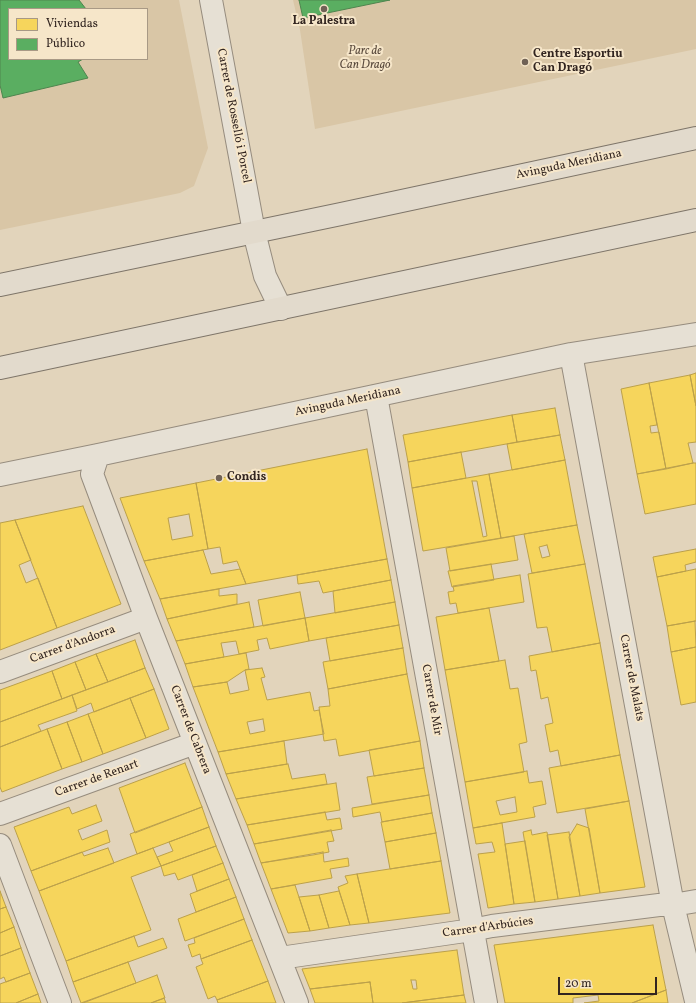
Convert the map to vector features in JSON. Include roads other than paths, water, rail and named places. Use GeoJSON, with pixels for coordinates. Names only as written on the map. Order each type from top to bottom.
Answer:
{"type":"FeatureCollection","features":[{"type":"Feature","properties":{"kind":"main road","name":"Avinguda Meridiana"},"geometry":{"type":"LineString","coordinates":[[0,285],[696,138]]}},
{"type":"Feature","properties":{"kind":"main road"},"geometry":{"type":"LineString","coordinates":[[0,368],[696,220]]}},
{"type":"Feature","properties":{"kind":"street","name":"Carrer de Rosselló i Porcel"},"geometry":{"type":"LineString","coordinates":[[211,0],[254,232]]}},
{"type":"Feature","properties":{"kind":"street"},"geometry":{"type":"LineString","coordinates":[[254,232],[265,276],[281,309]]}},
{"type":"Feature","properties":{"kind":"street","name":"Avinguda Meridiana"},"geometry":{"type":"LineString","coordinates":[[0,475],[571,354],[696,334]]}},
{"type":"Feature","properties":{"kind":"street","name":"Carrer de Malats"},"geometry":{"type":"LineString","coordinates":[[571,354],[673,904],[696,1001]]}},
{"type":"Feature","properties":{"kind":"street","name":"Carrer de Mir"},"geometry":{"type":"LineString","coordinates":[[376,396],[486,1003]]}},
{"type":"Feature","properties":{"kind":"street","name":"Carrer de Cabrera"},"geometry":{"type":"LineString","coordinates":[[98,455],[92,474],[146,618],[297,1003]]}},
{"type":"Feature","properties":{"kind":"street","name":"Carrer d'Andorra"},"geometry":{"type":"LineString","coordinates":[[0,672],[146,618]]}},
{"type":"Feature","properties":{"kind":"street","name":"Carrer de Renart"},"geometry":{"type":"LineString","coordinates":[[0,814],[195,743]]}},
{"type":"Feature","properties":{"kind":"street"},"geometry":{"type":"LineString","coordinates":[[0,845],[60,1003]]}},
{"type":"Feature","properties":{"kind":"street","name":"Carrer d'Arbúcies"},"geometry":{"type":"LineString","coordinates":[[280,958],[507,924],[696,900]]}},
{"type":"Feature","properties":{"kind":"place","name":"La Palestra"},"geometry":{"type":"Point","coordinates":[324,9]}},
{"type":"Feature","properties":{"kind":"place","name":"Centre Esportiu Can Dragó"},"geometry":{"type":"Point","coordinates":[525,62]}},
{"type":"Feature","properties":{"kind":"place","name":"Condis"},"geometry":{"type":"Point","coordinates":[219,478]}},
{"type":"Feature","properties":{"kind":"park label","name":"Parc de Can Dragó"},"geometry":{"type":"Point","coordinates":[365,59]}}]}
